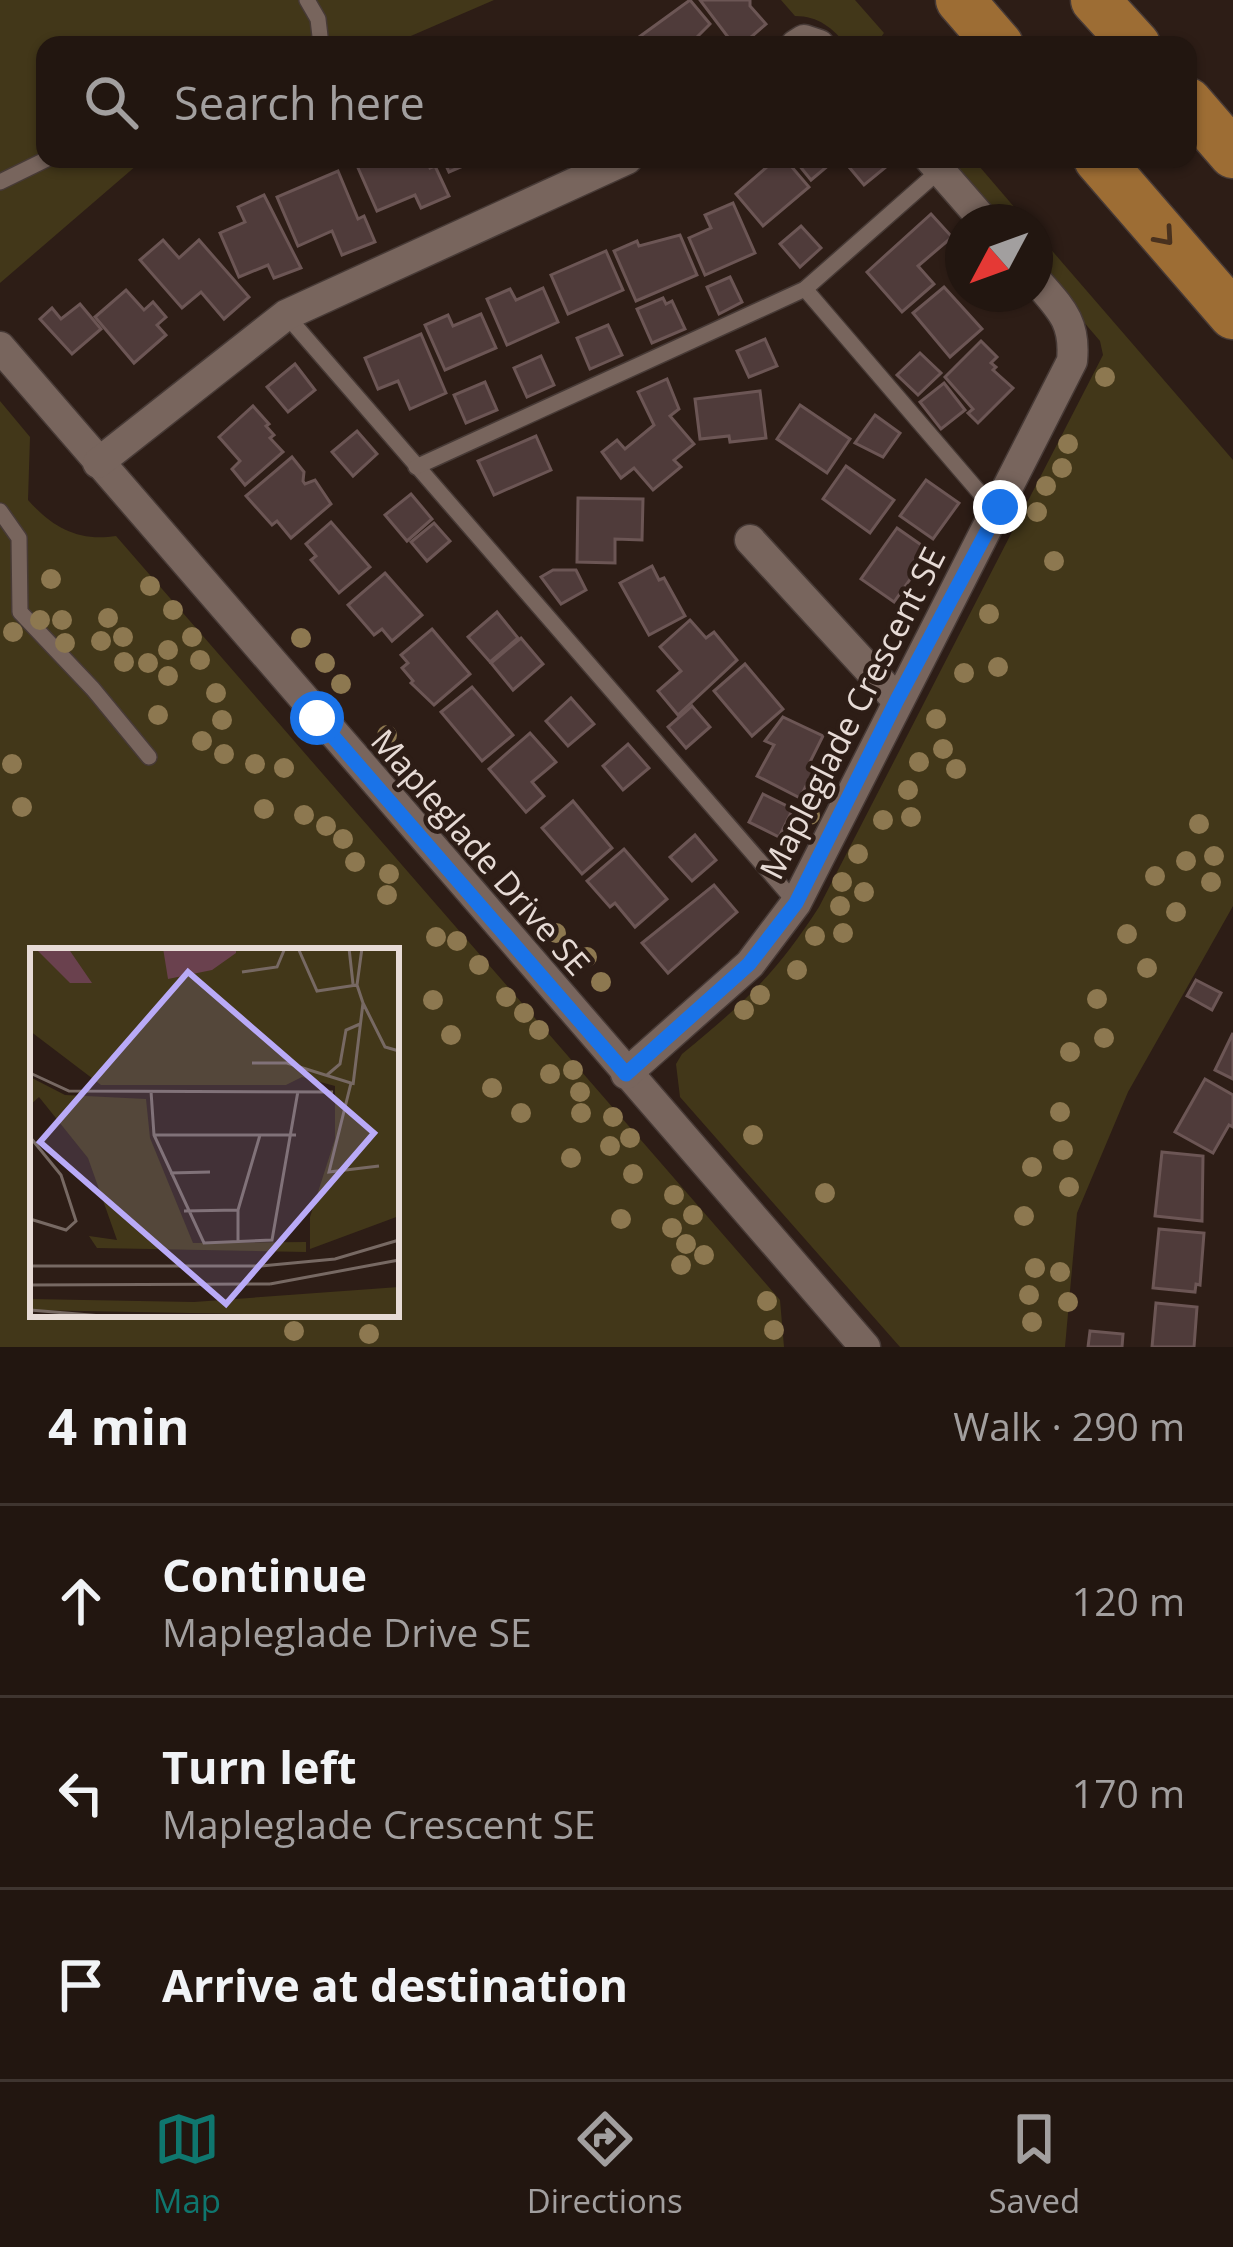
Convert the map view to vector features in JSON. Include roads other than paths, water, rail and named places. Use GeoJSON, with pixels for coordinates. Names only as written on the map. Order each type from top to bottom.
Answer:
{"type":"FeatureCollection","features":[{"type":"Feature","properties":{"kind":"main road"},"geometry":{"type":"LineString","coordinates":[[960,0],[991,36]]}},
{"type":"Feature","properties":{"kind":"main road"},"geometry":{"type":"LineString","coordinates":[[1095,0],[1128,36]]}},
{"type":"Feature","properties":{"kind":"main road"},"geometry":{"type":"LineString","coordinates":[[1197,113],[1233,154]]}},
{"type":"Feature","properties":{"kind":"main road"},"geometry":{"type":"LineString","coordinates":[[1106,168],[1233,315]]}},
{"type":"Feature","properties":{"kind":"street"},"geometry":{"type":"LineString","coordinates":[[98,464],[286,315],[607,168]]}},
{"type":"Feature","properties":{"kind":"street"},"geometry":{"type":"LineString","coordinates":[[938,168],[969,204]]}},
{"type":"Feature","properties":{"kind":"street","name":"Mapleglade Crescent SE"},"geometry":{"type":"LineString","coordinates":[[626,1074],[749,964],[796,903],[1072,361],[1075,334],[1053,300]]}},
{"type":"Feature","properties":{"kind":"street","name":"Mapleglade Drive SE"},"geometry":{"type":"LineString","coordinates":[[0,347],[865,1347]]}},
{"type":"Feature","properties":{"kind":"street"},"geometry":{"type":"LineString","coordinates":[[749,540],[897,700]]}},
{"type":"Feature","properties":{"kind":"lane"},"geometry":{"type":"LineString","coordinates":[[307,0],[318,19],[320,36]]}},
{"type":"Feature","properties":{"kind":"lane"},"geometry":{"type":"LineString","coordinates":[[0,182],[36,164]]}},
{"type":"Feature","properties":{"kind":"lane"},"geometry":{"type":"LineString","coordinates":[[416,467],[805,289],[932,168]]}},
{"type":"Feature","properties":{"kind":"lane"},"geometry":{"type":"LineString","coordinates":[[805,289],[980,493],[1000,507]]}},
{"type":"Feature","properties":{"kind":"lane"},"geometry":{"type":"LineString","coordinates":[[286,315],[796,903]]}},
{"type":"Feature","properties":{"kind":"lane"},"geometry":{"type":"LineString","coordinates":[[0,511],[19,538],[20,612],[149,757]]}}]}
